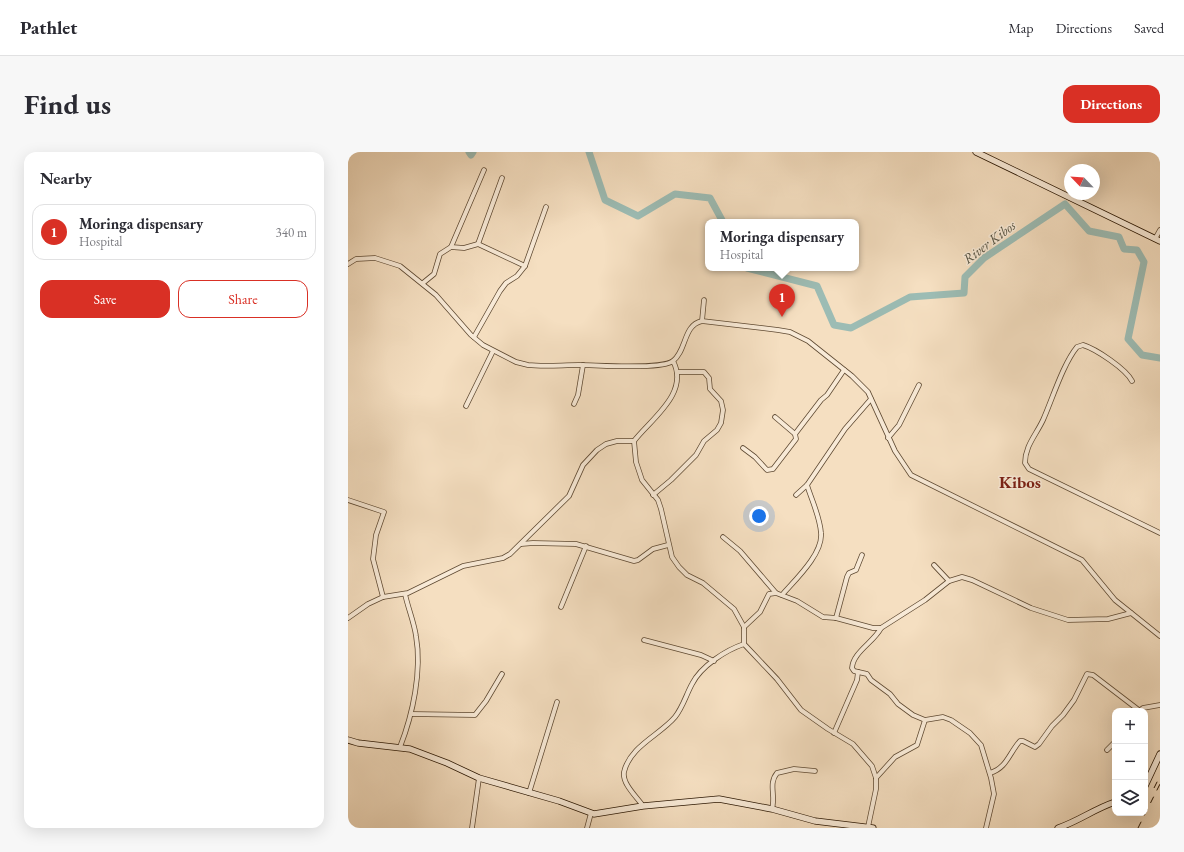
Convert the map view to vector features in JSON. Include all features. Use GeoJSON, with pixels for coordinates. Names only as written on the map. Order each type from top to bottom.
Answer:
{"type":"FeatureCollection","features":[{"type":"Feature","properties":{"kind":"street"},"geometry":{"type":"LineString","coordinates":[[976,152],[1157,240],[1160,230]]}},
{"type":"Feature","properties":{"kind":"street"},"geometry":{"type":"LineString","coordinates":[[423,283],[434,274],[440,254],[451,247],[484,170]]}},
{"type":"Feature","properties":{"kind":"street"},"geometry":{"type":"LineString","coordinates":[[478,244],[502,178]]}},
{"type":"Feature","properties":{"kind":"street"},"geometry":{"type":"LineString","coordinates":[[474,337],[497,299],[500,291],[506,283],[517,276],[525,266],[546,207]]}},
{"type":"Feature","properties":{"kind":"street"},"geometry":{"type":"LineString","coordinates":[[451,247],[464,248],[478,244],[525,266]]}},
{"type":"Feature","properties":{"kind":"street"},"geometry":{"type":"LineString","coordinates":[[348,264],[356,259],[375,258],[400,266],[436,295],[474,337],[493,351],[516,362],[528,365],[626,367],[663,364],[673,361],[680,352],[691,328],[697,322],[702,321],[760,327],[790,332],[808,341],[864,387],[872,399],[888,438],[911,475],[1082,560],[1110,594],[1160,636]]}},
{"type":"Feature","properties":{"kind":"street"},"geometry":{"type":"LineString","coordinates":[[702,321],[704,300]]}},
{"type":"Feature","properties":{"kind":"street"},"geometry":{"type":"LineString","coordinates":[[1132,381],[1123,371],[1093,350],[1083,345],[1077,347],[1050,401],[1043,420],[1029,443],[1025,463],[1029,468],[1160,533]]}},
{"type":"Feature","properties":{"kind":"street"},"geometry":{"type":"LineString","coordinates":[[466,406],[493,351]]}},
{"type":"Feature","properties":{"kind":"street"},"geometry":{"type":"LineString","coordinates":[[348,740],[358,743],[400,747],[426,754],[479,778],[559,801],[591,813],[643,806],[693,802],[709,798],[772,809],[795,817],[839,826],[871,827],[875,802],[876,778],[872,766],[858,748],[834,733],[797,706],[777,679],[744,644],[744,626],[738,613],[730,604],[679,568],[672,557],[668,545],[661,508],[644,484],[638,469],[634,441],[671,397],[677,382],[677,372],[673,361]]}},
{"type":"Feature","properties":{"kind":"street"},"geometry":{"type":"LineString","coordinates":[[574,404],[578,395],[583,365]]}},
{"type":"Feature","properties":{"kind":"street"},"geometry":{"type":"LineString","coordinates":[[743,448],[770,471],[796,439],[795,434],[821,400],[827,395],[844,370]]}},
{"type":"Feature","properties":{"kind":"street"},"geometry":{"type":"LineString","coordinates":[[653,495],[699,453],[708,436],[719,427],[722,416],[721,401],[710,389],[709,378],[704,372],[677,372]]}},
{"type":"Feature","properties":{"kind":"street"},"geometry":{"type":"LineString","coordinates":[[888,438],[899,425],[919,385]]}},
{"type":"Feature","properties":{"kind":"street"},"geometry":{"type":"LineString","coordinates":[[796,495],[807,485],[846,429],[872,399]]}},
{"type":"Feature","properties":{"kind":"street"},"geometry":{"type":"LineString","coordinates":[[775,417],[795,434]]}},
{"type":"Feature","properties":{"kind":"street"},"geometry":{"type":"LineString","coordinates":[[348,618],[368,604],[383,597],[405,594],[463,566],[503,558],[521,544],[570,496],[583,465],[592,454],[606,444],[617,441],[634,441]]}},
{"type":"Feature","properties":{"kind":"street"},"geometry":{"type":"LineString","coordinates":[[782,595],[810,562],[820,546],[820,528],[807,485]]}},
{"type":"Feature","properties":{"kind":"street"},"geometry":{"type":"LineString","coordinates":[[348,500],[384,512],[376,535],[373,559],[383,597]]}},
{"type":"Feature","properties":{"kind":"street"},"geometry":{"type":"LineString","coordinates":[[723,537],[740,550],[776,593]]}},
{"type":"Feature","properties":{"kind":"street"},"geometry":{"type":"LineString","coordinates":[[521,544],[564,543],[586,546],[636,561],[653,549],[668,545]]}},
{"type":"Feature","properties":{"kind":"street"},"geometry":{"type":"LineString","coordinates":[[561,607],[586,546]]}},
{"type":"Feature","properties":{"kind":"street"},"geometry":{"type":"LineString","coordinates":[[836,618],[847,577],[849,573],[856,570],[862,555]]}},
{"type":"Feature","properties":{"kind":"street"},"geometry":{"type":"LineString","coordinates":[[934,565],[949,581]]}},
{"type":"Feature","properties":{"kind":"street"},"geometry":{"type":"LineString","coordinates":[[986,828],[994,794],[990,773],[981,745],[962,726],[946,717],[925,720],[913,715],[898,704],[890,694],[867,674],[854,671],[852,664],[857,656],[873,641],[881,628],[919,604],[949,581],[966,577],[1031,608],[1068,620],[1108,619],[1131,613]]}},
{"type":"Feature","properties":{"kind":"street"},"geometry":{"type":"LineString","coordinates":[[744,626],[760,612],[769,594],[776,593],[797,601],[823,617],[836,618],[863,626],[881,628]]}},
{"type":"Feature","properties":{"kind":"street"},"geometry":{"type":"LineString","coordinates":[[400,747],[411,714],[418,659],[416,635],[405,594]]}},
{"type":"Feature","properties":{"kind":"street"},"geometry":{"type":"LineString","coordinates":[[644,640],[701,655],[714,661]]}},
{"type":"Feature","properties":{"kind":"street"},"geometry":{"type":"LineString","coordinates":[[643,806],[626,783],[624,774],[625,769],[635,752],[675,717],[695,679],[714,661],[735,647],[744,644]]}},
{"type":"Feature","properties":{"kind":"street"},"geometry":{"type":"LineString","coordinates":[[834,733],[857,680],[858,672]]}},
{"type":"Feature","properties":{"kind":"street"},"geometry":{"type":"LineString","coordinates":[[411,714],[475,714],[479,712],[502,674]]}},
{"type":"Feature","properties":{"kind":"street"},"geometry":{"type":"LineString","coordinates":[[990,773],[998,771],[1007,762],[1020,741],[1035,747],[1039,744],[1052,726],[1063,716],[1079,693],[1087,674],[1093,675],[1136,708]]}},
{"type":"Feature","properties":{"kind":"street"},"geometry":{"type":"LineString","coordinates":[[530,793],[557,702]]}},
{"type":"Feature","properties":{"kind":"street"},"geometry":{"type":"LineString","coordinates":[[1143,708],[1160,706]]}},
{"type":"Feature","properties":{"kind":"street"},"geometry":{"type":"LineString","coordinates":[[876,778],[895,757],[917,745],[925,720]]}},
{"type":"Feature","properties":{"kind":"street"},"geometry":{"type":"LineString","coordinates":[[1107,750],[1113,744]]}},
{"type":"Feature","properties":{"kind":"street"},"geometry":{"type":"LineString","coordinates":[[1148,780],[1160,754]]}},
{"type":"Feature","properties":{"kind":"street"},"geometry":{"type":"LineString","coordinates":[[772,809],[774,800],[772,784],[776,773],[794,769],[815,770]]}},
{"type":"Feature","properties":{"kind":"street"},"geometry":{"type":"LineString","coordinates":[[472,828],[479,778]]}},
{"type":"Feature","properties":{"kind":"street"},"geometry":{"type":"LineString","coordinates":[[1058,828],[1078,821],[1093,811],[1112,803]]}},
{"type":"Feature","properties":{"kind":"street"},"geometry":{"type":"LineString","coordinates":[[587,828],[591,813]]}},
{"type":"Feature","properties":{"kind":"waterway","name":"River Kibos"},"geometry":{"type":"LineString","coordinates":[[469,152],[471,155],[473,152]]}},
{"type":"Feature","properties":{"kind":"waterway","name":"River Kibos"},"geometry":{"type":"LineString","coordinates":[[589,152],[605,200],[638,216],[675,194],[710,198],[721,219]]}},
{"type":"Feature","properties":{"kind":"waterway","name":"River Kibos"},"geometry":{"type":"LineString","coordinates":[[759,271],[817,286],[834,325],[851,328],[910,297],[964,293],[965,277],[984,258],[1065,204],[1089,231],[1119,237],[1124,249],[1137,250],[1144,262],[1128,339],[1142,355],[1160,358]]}},
{"type":"Feature","properties":{"kind":"railway"},"geometry":{"type":"LineString","coordinates":[[1154,788],[1160,776]]}},
{"type":"Feature","properties":{"kind":"railway"},"geometry":{"type":"LineString","coordinates":[[1138,828],[1160,784]]}},
{"type":"Feature","properties":{"kind":"place","name":"Moringa dispensary"},"geometry":{"type":"Point","coordinates":[782,317]}},
{"type":"Feature","properties":{"kind":"district","name":"Kibos"},"geometry":{"type":"Point","coordinates":[1020,482]}}]}
